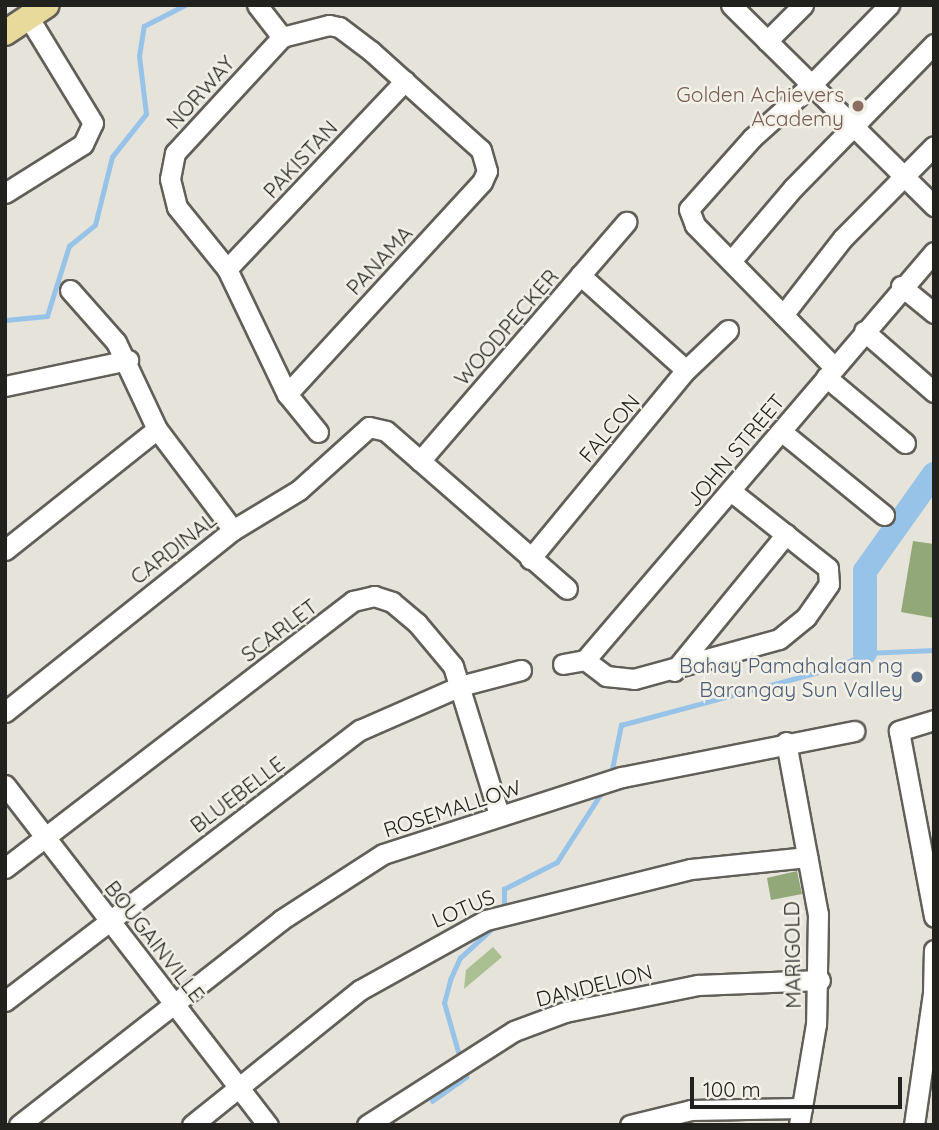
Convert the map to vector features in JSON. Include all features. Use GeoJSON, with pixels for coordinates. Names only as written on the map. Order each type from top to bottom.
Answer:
{"type":"FeatureCollection","features":[{"type":"Feature","properties":{"kind":"main road"},"geometry":{"type":"LineString","coordinates":[[5,33],[38,11]]}},
{"type":"Feature","properties":{"kind":"street"},"geometry":{"type":"LineString","coordinates":[[257,5],[282,37],[329,25],[339,27],[405,81]]}},
{"type":"Feature","properties":{"kind":"street"},"geometry":{"type":"LineString","coordinates":[[731,5],[934,206]]}},
{"type":"Feature","properties":{"kind":"street"},"geometry":{"type":"LineString","coordinates":[[767,41],[803,5]]}},
{"type":"Feature","properties":{"kind":"street"},"geometry":{"type":"LineString","coordinates":[[889,5],[811,85],[752,138],[691,201],[689,209],[695,225],[783,315],[830,372],[905,443]]}},
{"type":"Feature","properties":{"kind":"street"},"geometry":{"type":"LineString","coordinates":[[5,193],[83,144],[93,123],[38,11]]}},
{"type":"Feature","properties":{"kind":"street","name":"NORWAY"},"geometry":{"type":"LineString","coordinates":[[282,37],[175,153],[171,167],[177,207],[228,269],[286,394],[318,432]]}},
{"type":"Feature","properties":{"kind":"street"},"geometry":{"type":"LineString","coordinates":[[731,261],[793,188],[934,44]]}},
{"type":"Feature","properties":{"kind":"street","name":"PANAMA"},"geometry":{"type":"LineString","coordinates":[[286,394],[482,182],[487,171],[481,150],[405,81]]}},
{"type":"Feature","properties":{"kind":"street","name":"PAKISTAN"},"geometry":{"type":"LineString","coordinates":[[228,269],[405,81]]}},
{"type":"Feature","properties":{"kind":"street"},"geometry":{"type":"LineString","coordinates":[[783,315],[843,238],[934,146]]}},
{"type":"Feature","properties":{"kind":"street","name":"WOODPECKER"},"geometry":{"type":"LineString","coordinates":[[420,461],[626,222]]}},
{"type":"Feature","properties":{"kind":"street","name":"JOHN STREET"},"geometry":{"type":"LineString","coordinates":[[585,660],[782,431],[901,286],[934,252]]}},
{"type":"Feature","properties":{"kind":"street"},"geometry":{"type":"LineString","coordinates":[[580,275],[686,370]]}},
{"type":"Feature","properties":{"kind":"street"},"geometry":{"type":"LineString","coordinates":[[901,286],[934,313]]}},
{"type":"Feature","properties":{"kind":"street"},"geometry":{"type":"LineString","coordinates":[[70,290],[128,360],[156,429],[233,530]]}},
{"type":"Feature","properties":{"kind":"street","name":"FALCON"},"geometry":{"type":"LineString","coordinates":[[530,559],[686,370],[728,330]]}},
{"type":"Feature","properties":{"kind":"street"},"geometry":{"type":"LineString","coordinates":[[864,331],[934,392]]}},
{"type":"Feature","properties":{"kind":"street"},"geometry":{"type":"LineString","coordinates":[[5,386],[128,360]]}},
{"type":"Feature","properties":{"kind":"street","name":"CARDINAL"},"geometry":{"type":"LineString","coordinates":[[5,712],[233,530],[299,490],[373,426],[420,461]]}},
{"type":"Feature","properties":{"kind":"street"},"geometry":{"type":"LineString","coordinates":[[5,550],[156,429]]}},
{"type":"Feature","properties":{"kind":"street"},"geometry":{"type":"LineString","coordinates":[[782,431],[884,515]]}},
{"type":"Feature","properties":{"kind":"street"},"geometry":{"type":"LineString","coordinates":[[420,461],[567,589]]}},
{"type":"Feature","properties":{"kind":"street"},"geometry":{"type":"LineString","coordinates":[[563,664],[585,660],[606,676],[621,680],[674,671],[779,639],[797,627],[819,601],[829,584],[828,568],[731,491]]}},
{"type":"Feature","properties":{"kind":"street"},"geometry":{"type":"LineString","coordinates":[[674,671],[786,534]]}},
{"type":"Feature","properties":{"kind":"street","name":"SCARLET"},"geometry":{"type":"LineString","coordinates":[[5,868],[353,601],[374,596],[392,602],[439,646],[460,686],[499,815]]}},
{"type":"Feature","properties":{"kind":"street","name":"BLUEBELLE"},"geometry":{"type":"LineString","coordinates":[[5,1001],[360,730],[460,686],[521,670]]}},
{"type":"Feature","properties":{"kind":"street"},"geometry":{"type":"LineString","coordinates":[[934,720],[898,731],[934,917]]}},
{"type":"Feature","properties":{"kind":"street","name":"ROSEMALLOW"},"geometry":{"type":"LineString","coordinates":[[19,1125],[281,920],[383,854],[622,777],[854,731]]}},
{"type":"Feature","properties":{"kind":"street","name":"MARIGOLD"},"geometry":{"type":"LineString","coordinates":[[786,743],[818,914],[820,980],[800,1116]]}},
{"type":"Feature","properties":{"kind":"street","name":"BOUGAINVILLE"},"geometry":{"type":"LineString","coordinates":[[5,785],[268,1125]]}},
{"type":"Feature","properties":{"kind":"street","name":"LOTUS"},"geometry":{"type":"LineString","coordinates":[[192,1125],[360,990],[486,919],[691,869],[807,857]]}},
{"type":"Feature","properties":{"kind":"street"},"geometry":{"type":"LineString","coordinates":[[914,1125],[933,993],[934,950]]}},
{"type":"Feature","properties":{"kind":"street","name":"DANDELION"},"geometry":{"type":"LineString","coordinates":[[367,1125],[514,1031],[565,1012],[654,991],[820,980]]}},
{"type":"Feature","properties":{"kind":"street"},"geometry":{"type":"LineString","coordinates":[[642,1123],[691,1110],[800,1116]]}},
{"type":"Feature","properties":{"kind":"green space"},"geometry":{"type":"Polygon","coordinates":[[[913,541],[934,544],[934,618],[901,612],[913,541]]]}},
{"type":"Feature","properties":{"kind":"green space"},"geometry":{"type":"Polygon","coordinates":[[[797,871],[802,894],[771,900],[767,878],[797,871]]]}},
{"type":"Feature","properties":{"kind":"green space"},"geometry":{"type":"Polygon","coordinates":[[[493,947],[502,957],[464,989],[466,970],[493,947]]]}},
{"type":"Feature","properties":{"kind":"waterway"},"geometry":{"type":"LineString","coordinates":[[5,320],[47,316],[69,246],[95,225],[112,157],[146,114],[139,56],[144,26],[185,5]]}},
{"type":"Feature","properties":{"kind":"waterway"},"geometry":{"type":"LineString","coordinates":[[865,653],[865,571],[934,474]]}},
{"type":"Feature","properties":{"kind":"waterway"},"geometry":{"type":"LineString","coordinates":[[611,774],[621,725],[838,667],[865,653],[934,650]]}},
{"type":"Feature","properties":{"kind":"waterway"},"geometry":{"type":"LineString","coordinates":[[504,908],[504,889],[557,862],[602,792]]}},
{"type":"Feature","properties":{"kind":"waterway"},"geometry":{"type":"LineString","coordinates":[[460,1059],[444,1003],[450,980],[460,958],[498,923]]}},
{"type":"Feature","properties":{"kind":"waterway"},"geometry":{"type":"LineString","coordinates":[[432,1101],[466,1077],[464,1071]]}},
{"type":"Feature","properties":{"kind":"place","name":"Golden Achievers Academy"},"geometry":{"type":"Point","coordinates":[858,106]}},
{"type":"Feature","properties":{"kind":"place","name":"Bahay Pamahalaan ng Barangay Sun Valley"},"geometry":{"type":"Point","coordinates":[917,677]}}]}
